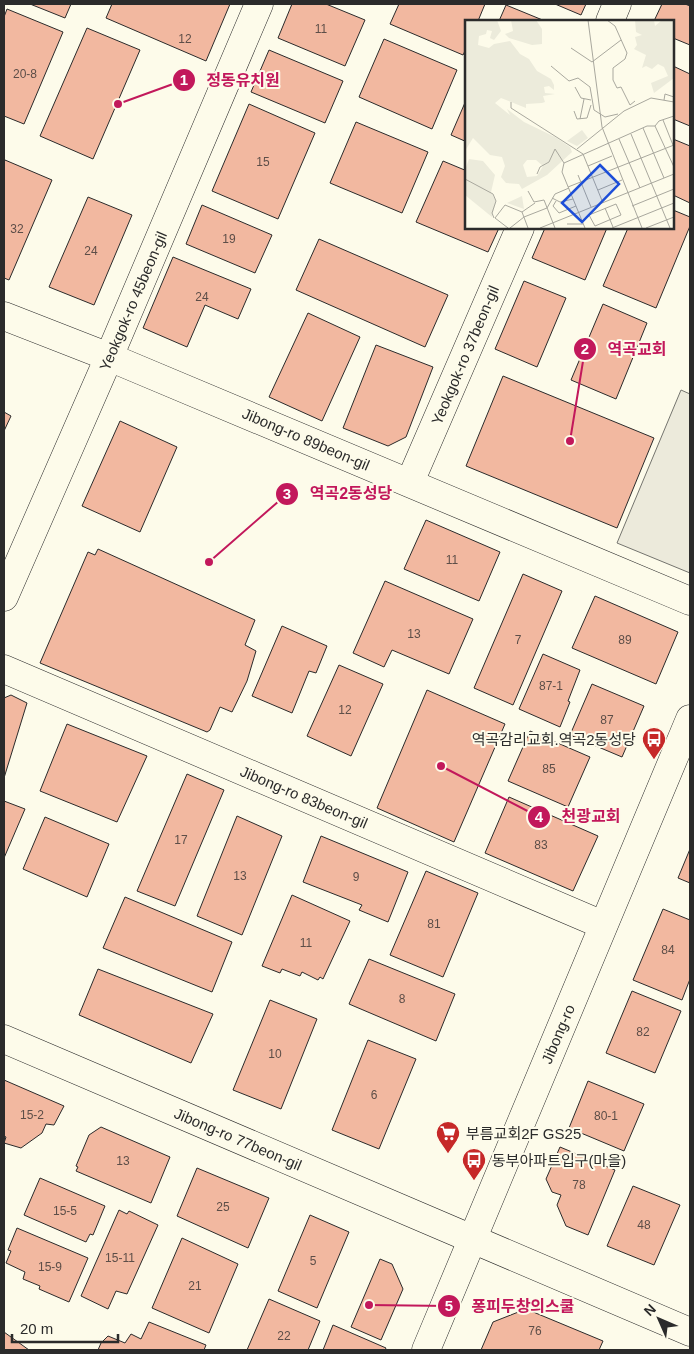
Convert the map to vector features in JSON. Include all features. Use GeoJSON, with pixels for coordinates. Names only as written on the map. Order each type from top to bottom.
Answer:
{"type":"FeatureCollection","features":[{"type":"Feature","properties":{"kind":"street","name":"Yeokgok-ro 45beon-gil"},"geometry":{"type":"LineString","coordinates":[[4,597],[109,357],[259,4]]}},
{"type":"Feature","properties":{"kind":"street"},"geometry":{"type":"LineString","coordinates":[[610,20],[618,4]]}},
{"type":"Feature","properties":{"kind":"street","name":"Yeokgok-ro 37beon-gil"},"geometry":{"type":"LineString","coordinates":[[410,482],[520,229]]}},
{"type":"Feature","properties":{"kind":"street","name":"Jibong-ro 89beon-gil"},"geometry":{"type":"LineString","coordinates":[[4,316],[109,357],[410,482],[690,601]]}},
{"type":"Feature","properties":{"kind":"street","name":"Jibong-ro 83beon-gil"},"geometry":{"type":"LineString","coordinates":[[4,669],[603,925]]}},
{"type":"Feature","properties":{"kind":"street","name":"Jibong-ro"},"geometry":{"type":"LineString","coordinates":[[426,1350],[690,719]]}},
{"type":"Feature","properties":{"kind":"street","name":"Jibong-ro 77beon-gil"},"geometry":{"type":"LineString","coordinates":[[4,1039],[690,1332]]}},
{"type":"Feature","properties":{"kind":"shaded area"},"geometry":{"type":"Polygon","coordinates":[[[681,390],[690,394],[690,573],[617,543],[681,390]]]}},
{"type":"Feature","properties":{"kind":"building"},"geometry":{"type":"Polygon","coordinates":[[[30,4],[71,4],[65,18],[30,4]]]}},
{"type":"Feature","properties":{"kind":"building"},"geometry":{"type":"Polygon","coordinates":[[[112,4],[230,4],[206,61],[106,18],[112,4]]]}},
{"type":"Feature","properties":{"kind":"building"},"geometry":{"type":"Polygon","coordinates":[[[292,4],[326,4],[365,20],[345,66],[278,38],[292,4]]]}},
{"type":"Feature","properties":{"kind":"building"},"geometry":{"type":"Polygon","coordinates":[[[399,4],[485,4],[478,20],[465,20],[465,51],[463,55],[390,24],[399,4]]]}},
{"type":"Feature","properties":{"kind":"building"},"geometry":{"type":"Polygon","coordinates":[[[555,4],[586,4],[581,15],[555,4]]]}},
{"type":"Feature","properties":{"kind":"building"},"geometry":{"type":"Polygon","coordinates":[[[662,4],[685,4],[690,6],[690,45],[674,38],[674,20],[654,20],[662,4]]]}},
{"type":"Feature","properties":{"kind":"building"},"geometry":{"type":"Polygon","coordinates":[[[506,5],[543,20],[499,20],[506,5]]]}},
{"type":"Feature","properties":{"kind":"building"},"geometry":{"type":"Polygon","coordinates":[[[7,9],[63,32],[24,124],[4,116],[4,17],[7,9]]]}},
{"type":"Feature","properties":{"kind":"building"},"geometry":{"type":"Polygon","coordinates":[[[87,28],[140,50],[93,159],[40,136],[87,28]]]}},
{"type":"Feature","properties":{"kind":"building"},"geometry":{"type":"Polygon","coordinates":[[[384,39],[457,70],[432,129],[359,97],[384,39]]]}},
{"type":"Feature","properties":{"kind":"building"},"geometry":{"type":"Polygon","coordinates":[[[269,50],[343,81],[325,123],[251,92],[269,50]]]}},
{"type":"Feature","properties":{"kind":"building"},"geometry":{"type":"Polygon","coordinates":[[[674,66],[690,74],[690,126],[674,119],[674,66]]]}},
{"type":"Feature","properties":{"kind":"building"},"geometry":{"type":"Polygon","coordinates":[[[465,103],[465,141],[451,135],[465,103]]]}},
{"type":"Feature","properties":{"kind":"building"},"geometry":{"type":"Polygon","coordinates":[[[249,104],[315,133],[278,219],[212,191],[249,104]]]}},
{"type":"Feature","properties":{"kind":"building"},"geometry":{"type":"Polygon","coordinates":[[[356,122],[428,152],[402,213],[330,183],[356,122]]]}},
{"type":"Feature","properties":{"kind":"building"},"geometry":{"type":"Polygon","coordinates":[[[674,139],[690,146],[690,203],[674,195],[674,139]]]}},
{"type":"Feature","properties":{"kind":"building"},"geometry":{"type":"Polygon","coordinates":[[[5,160],[52,180],[9,280],[4,278],[5,160]]]}},
{"type":"Feature","properties":{"kind":"building"},"geometry":{"type":"Polygon","coordinates":[[[443,161],[465,170],[465,229],[499,229],[488,252],[416,222],[443,161]]]}},
{"type":"Feature","properties":{"kind":"building"},"geometry":{"type":"Polygon","coordinates":[[[88,197],[132,215],[94,305],[49,287],[88,197]]]}},
{"type":"Feature","properties":{"kind":"building"},"geometry":{"type":"Polygon","coordinates":[[[202,205],[272,235],[255,273],[186,244],[202,205]]]}},
{"type":"Feature","properties":{"kind":"building"},"geometry":{"type":"Polygon","coordinates":[[[674,210],[690,217],[690,226],[656,308],[603,286],[628,229],[674,229],[674,210]]]}},
{"type":"Feature","properties":{"kind":"building"},"geometry":{"type":"Polygon","coordinates":[[[545,229],[607,229],[585,280],[532,258],[545,229]]]}},
{"type":"Feature","properties":{"kind":"building"},"geometry":{"type":"Polygon","coordinates":[[[319,239],[448,295],[425,347],[296,290],[319,239]]]}},
{"type":"Feature","properties":{"kind":"building"},"geometry":{"type":"Polygon","coordinates":[[[173,257],[251,289],[238,319],[205,305],[187,347],[143,328],[173,257]]]}},
{"type":"Feature","properties":{"kind":"building"},"geometry":{"type":"Polygon","coordinates":[[[524,281],[566,298],[537,367],[495,349],[524,281]]]}},
{"type":"Feature","properties":{"kind":"building"},"geometry":{"type":"Polygon","coordinates":[[[603,304],[647,323],[616,399],[571,380],[603,304]]]}},
{"type":"Feature","properties":{"kind":"building"},"geometry":{"type":"Polygon","coordinates":[[[308,313],[360,337],[322,421],[269,397],[308,313]]]}},
{"type":"Feature","properties":{"kind":"building"},"geometry":{"type":"Polygon","coordinates":[[[376,345],[433,367],[406,437],[388,446],[343,428],[376,345]]]}},
{"type":"Feature","properties":{"kind":"building"},"geometry":{"type":"Polygon","coordinates":[[[503,376],[654,438],[617,528],[466,466],[503,376]]]}},
{"type":"Feature","properties":{"kind":"building"},"geometry":{"type":"Polygon","coordinates":[[[4,412],[11,416],[4,431],[4,412]]]}},
{"type":"Feature","properties":{"kind":"building"},"geometry":{"type":"Polygon","coordinates":[[[120,421],[177,447],[140,532],[82,506],[120,421]]]}},
{"type":"Feature","properties":{"kind":"building"},"geometry":{"type":"Polygon","coordinates":[[[426,520],[500,552],[479,601],[404,569],[426,520]]]}},
{"type":"Feature","properties":{"kind":"building"},"geometry":{"type":"Polygon","coordinates":[[[98,549],[255,620],[245,645],[256,651],[247,681],[232,712],[220,707],[210,730],[207,732],[40,663],[88,552],[95,555],[98,549]]]}},
{"type":"Feature","properties":{"kind":"building"},"geometry":{"type":"Polygon","coordinates":[[[523,574],[562,591],[513,705],[474,688],[523,574]]]}},
{"type":"Feature","properties":{"kind":"building"},"geometry":{"type":"Polygon","coordinates":[[[385,581],[473,619],[449,674],[392,650],[384,667],[353,653],[385,581]]]}},
{"type":"Feature","properties":{"kind":"building"},"geometry":{"type":"Polygon","coordinates":[[[595,596],[678,632],[656,684],[572,648],[595,596]]]}},
{"type":"Feature","properties":{"kind":"building"},"geometry":{"type":"Polygon","coordinates":[[[282,626],[327,646],[316,673],[309,671],[292,713],[252,696],[282,626]]]}},
{"type":"Feature","properties":{"kind":"building"},"geometry":{"type":"Polygon","coordinates":[[[543,654],[580,670],[560,727],[519,709],[543,654]]]}},
{"type":"Feature","properties":{"kind":"building"},"geometry":{"type":"Polygon","coordinates":[[[339,665],[383,684],[351,756],[307,736],[339,665]]]}},
{"type":"Feature","properties":{"kind":"building"},"geometry":{"type":"Polygon","coordinates":[[[592,684],[644,706],[622,757],[570,735],[592,684]]]}},
{"type":"Feature","properties":{"kind":"building"},"geometry":{"type":"Polygon","coordinates":[[[427,690],[505,724],[454,842],[377,808],[427,690]]]}},
{"type":"Feature","properties":{"kind":"building"},"geometry":{"type":"Polygon","coordinates":[[[11,695],[27,703],[4,778],[4,698],[11,695]]]}},
{"type":"Feature","properties":{"kind":"building"},"geometry":{"type":"Polygon","coordinates":[[[67,724],[147,756],[117,822],[40,791],[67,724]]]}},
{"type":"Feature","properties":{"kind":"building"},"geometry":{"type":"Polygon","coordinates":[[[530,731],[590,757],[568,807],[508,781],[530,731]]]}},
{"type":"Feature","properties":{"kind":"building"},"geometry":{"type":"Polygon","coordinates":[[[187,774],[224,790],[175,906],[137,891],[187,774]]]}},
{"type":"Feature","properties":{"kind":"building"},"geometry":{"type":"Polygon","coordinates":[[[509,797],[598,836],[573,891],[485,853],[509,797]]]}},
{"type":"Feature","properties":{"kind":"building"},"geometry":{"type":"Polygon","coordinates":[[[4,801],[25,809],[4,858],[4,801]]]}},
{"type":"Feature","properties":{"kind":"building"},"geometry":{"type":"Polygon","coordinates":[[[237,816],[282,836],[242,935],[197,916],[237,816]]]}},
{"type":"Feature","properties":{"kind":"building"},"geometry":{"type":"Polygon","coordinates":[[[45,817],[109,844],[87,897],[23,869],[45,817]]]}},
{"type":"Feature","properties":{"kind":"building"},"geometry":{"type":"Polygon","coordinates":[[[321,836],[408,872],[388,922],[359,910],[362,905],[303,882],[321,836]]]}},
{"type":"Feature","properties":{"kind":"building"},"geometry":{"type":"Polygon","coordinates":[[[690,849],[690,883],[678,878],[690,849]]]}},
{"type":"Feature","properties":{"kind":"building"},"geometry":{"type":"Polygon","coordinates":[[[426,871],[478,893],[443,977],[390,955],[426,871]]]}},
{"type":"Feature","properties":{"kind":"building"},"geometry":{"type":"Polygon","coordinates":[[[292,895],[350,921],[323,979],[320,977],[318,980],[302,972],[300,976],[282,969],[280,973],[262,966],[292,895]]]}},
{"type":"Feature","properties":{"kind":"building"},"geometry":{"type":"Polygon","coordinates":[[[125,897],[232,942],[212,992],[103,948],[125,897]]]}},
{"type":"Feature","properties":{"kind":"building"},"geometry":{"type":"Polygon","coordinates":[[[663,909],[690,920],[690,979],[682,1000],[633,980],[663,909]]]}},
{"type":"Feature","properties":{"kind":"building"},"geometry":{"type":"Polygon","coordinates":[[[369,959],[455,994],[436,1041],[349,1004],[369,959]]]}},
{"type":"Feature","properties":{"kind":"building"},"geometry":{"type":"Polygon","coordinates":[[[98,969],[213,1014],[191,1063],[79,1015],[98,969]]]}},
{"type":"Feature","properties":{"kind":"building"},"geometry":{"type":"Polygon","coordinates":[[[632,991],[681,1011],[655,1073],[606,1053],[632,991]]]}},
{"type":"Feature","properties":{"kind":"building"},"geometry":{"type":"Polygon","coordinates":[[[270,1000],[317,1019],[281,1109],[233,1090],[270,1000]]]}},
{"type":"Feature","properties":{"kind":"building"},"geometry":{"type":"Polygon","coordinates":[[[368,1040],[416,1059],[379,1149],[332,1130],[368,1040]]]}},
{"type":"Feature","properties":{"kind":"building"},"geometry":{"type":"Polygon","coordinates":[[[4,1080],[64,1106],[54,1125],[46,1124],[42,1133],[21,1148],[4,1143],[6,1137],[4,1136],[4,1080]]]}},
{"type":"Feature","properties":{"kind":"building"},"geometry":{"type":"Polygon","coordinates":[[[588,1081],[644,1104],[624,1151],[569,1128],[588,1081]]]}},
{"type":"Feature","properties":{"kind":"building"},"geometry":{"type":"Polygon","coordinates":[[[101,1127],[170,1157],[151,1203],[76,1171],[78,1167],[76,1166],[89,1135],[101,1127]]]}},
{"type":"Feature","properties":{"kind":"building"},"geometry":{"type":"Polygon","coordinates":[[[560,1147],[615,1170],[588,1235],[566,1226],[557,1205],[561,1195],[552,1192],[546,1179],[560,1147]]]}},
{"type":"Feature","properties":{"kind":"building"},"geometry":{"type":"Polygon","coordinates":[[[197,1168],[269,1198],[248,1248],[177,1216],[197,1168]]]}},
{"type":"Feature","properties":{"kind":"building"},"geometry":{"type":"Polygon","coordinates":[[[40,1178],[105,1206],[93,1235],[90,1234],[86,1242],[24,1215],[40,1178]]]}},
{"type":"Feature","properties":{"kind":"building"},"geometry":{"type":"Polygon","coordinates":[[[633,1186],[680,1205],[654,1265],[607,1246],[633,1186]]]}},
{"type":"Feature","properties":{"kind":"building"},"geometry":{"type":"Polygon","coordinates":[[[119,1210],[127,1214],[129,1211],[158,1225],[127,1294],[116,1291],[108,1309],[81,1296],[119,1210]]]}},
{"type":"Feature","properties":{"kind":"building"},"geometry":{"type":"Polygon","coordinates":[[[310,1215],[349,1232],[317,1308],[278,1291],[310,1215]]]}},
{"type":"Feature","properties":{"kind":"building"},"geometry":{"type":"Polygon","coordinates":[[[17,1228],[88,1258],[69,1302],[39,1289],[40,1286],[23,1279],[25,1272],[6,1263],[11,1251],[8,1250],[17,1228]]]}},
{"type":"Feature","properties":{"kind":"building"},"geometry":{"type":"Polygon","coordinates":[[[182,1238],[238,1264],[209,1333],[152,1308],[182,1238]]]}},
{"type":"Feature","properties":{"kind":"building"},"geometry":{"type":"Polygon","coordinates":[[[380,1259],[392,1264],[403,1289],[381,1340],[351,1327],[380,1259]]]}},
{"type":"Feature","properties":{"kind":"building"},"geometry":{"type":"Polygon","coordinates":[[[269,1299],[320,1321],[308,1350],[247,1350],[269,1299]]]}},
{"type":"Feature","properties":{"kind":"building"},"geometry":{"type":"Polygon","coordinates":[[[526,1309],[603,1341],[599,1350],[481,1350],[493,1322],[526,1309]]]}},
{"type":"Feature","properties":{"kind":"building"},"geometry":{"type":"Polygon","coordinates":[[[149,1322],[206,1345],[204,1350],[98,1350],[101,1343],[108,1336],[125,1343],[131,1334],[141,1339],[149,1322]]]}},
{"type":"Feature","properties":{"kind":"building"},"geometry":{"type":"Polygon","coordinates":[[[333,1325],[386,1348],[385,1350],[323,1350],[333,1325]]]}},
{"type":"Feature","properties":{"kind":"building"},"geometry":{"type":"Polygon","coordinates":[[[4,1332],[29,1350],[4,1350],[4,1332]]]}},
{"type":"Feature","properties":{"kind":"place","name":"정동유치원"},"geometry":{"type":"Point","coordinates":[118,104]}},
{"type":"Feature","properties":{"kind":"place","name":"역곡교회"},"geometry":{"type":"Point","coordinates":[570,441]}},
{"type":"Feature","properties":{"kind":"place","name":"역곡2동성당"},"geometry":{"type":"Point","coordinates":[209,562]}},
{"type":"Feature","properties":{"kind":"place","name":"역곡감리교회.역곡2동성당"},"geometry":{"type":"Point","coordinates":[654,760]}},
{"type":"Feature","properties":{"kind":"place","name":"천광교회"},"geometry":{"type":"Point","coordinates":[441,766]}},
{"type":"Feature","properties":{"kind":"place","name":"부름교회2F GS25"},"geometry":{"type":"Point","coordinates":[448,1154]}},
{"type":"Feature","properties":{"kind":"place","name":"동부아파트입구(마을)"},"geometry":{"type":"Point","coordinates":[474,1181]}},
{"type":"Feature","properties":{"kind":"place","name":"퐁피두창의스쿨"},"geometry":{"type":"Point","coordinates":[369,1305]}}]}
